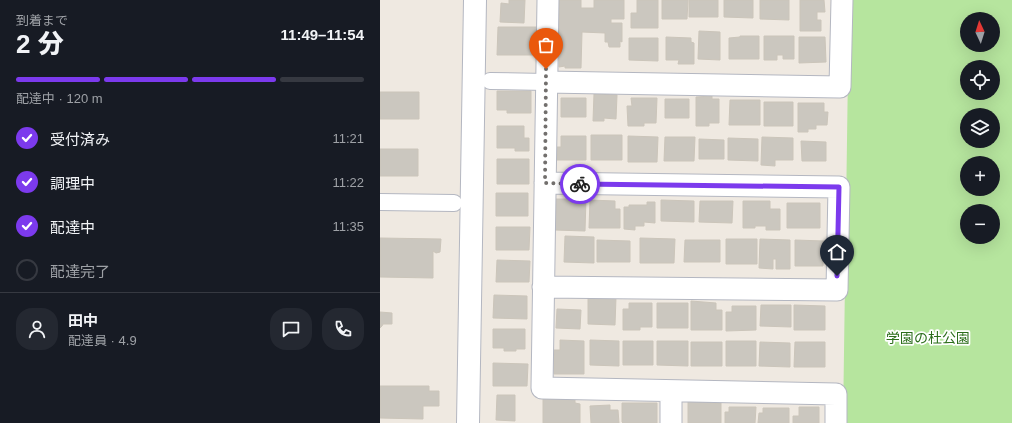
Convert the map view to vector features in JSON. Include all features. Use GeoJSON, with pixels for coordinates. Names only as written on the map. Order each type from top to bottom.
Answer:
{"type":"FeatureCollection","features":[{"type":"Feature","properties":{"kind":"street"},"geometry":{"type":"LineString","coordinates":[[468,423],[475,0]]}},
{"type":"Feature","properties":{"kind":"street"},"geometry":{"type":"LineString","coordinates":[[548,0],[542,388],[836,394],[836,423]]}},
{"type":"Feature","properties":{"kind":"street"},"geometry":{"type":"LineString","coordinates":[[490,81],[840,87],[842,0]]}},
{"type":"Feature","properties":{"kind":"street"},"geometry":{"type":"LineString","coordinates":[[543,287],[837,290],[839,195],[839,187],[545,183]]}},
{"type":"Feature","properties":{"kind":"street"},"geometry":{"type":"LineString","coordinates":[[380,202],[454,203]]}},
{"type":"Feature","properties":{"kind":"street"},"geometry":{"type":"LineString","coordinates":[[671,391],[671,423]]}},
{"type":"Feature","properties":{"kind":"green space","name":"学園の杜公園"},"geometry":{"type":"Polygon","coordinates":[[[849,0],[1012,0],[1012,423],[843,423],[849,0]]]}},
{"type":"Feature","properties":{"kind":"building"},"geometry":{"type":"Polygon","coordinates":[[[509,0],[525,0],[524,23],[500,22],[501,3],[509,4],[509,0]]]}},
{"type":"Feature","properties":{"kind":"building"},"geometry":{"type":"Polygon","coordinates":[[[559,0],[581,0],[581,8],[594,8],[594,0],[624,0],[624,19],[611,19],[611,23],[622,23],[622,42],[620,41],[620,47],[609,47],[608,42],[605,42],[605,33],[582,32],[581,68],[565,68],[565,66],[559,67],[559,0]]]}},
{"type":"Feature","properties":{"kind":"building"},"geometry":{"type":"Polygon","coordinates":[[[637,0],[658,0],[658,28],[631,28],[631,13],[637,13],[637,0]]]}},
{"type":"Feature","properties":{"kind":"building"},"geometry":{"type":"Polygon","coordinates":[[[662,0],[688,0],[687,19],[662,19],[662,0]]]}},
{"type":"Feature","properties":{"kind":"building"},"geometry":{"type":"Polygon","coordinates":[[[689,0],[718,0],[718,17],[689,17],[689,0]]]}},
{"type":"Feature","properties":{"kind":"building"},"geometry":{"type":"Polygon","coordinates":[[[724,0],[753,0],[753,18],[724,17],[724,0]]]}},
{"type":"Feature","properties":{"kind":"building"},"geometry":{"type":"Polygon","coordinates":[[[760,0],[789,0],[789,20],[760,19],[760,0]]]}},
{"type":"Feature","properties":{"kind":"building"},"geometry":{"type":"Polygon","coordinates":[[[800,0],[824,0],[825,12],[817,12],[817,20],[821,20],[821,31],[800,31],[800,0]]]}},
{"type":"Feature","properties":{"kind":"building"},"geometry":{"type":"Polygon","coordinates":[[[498,27],[537,27],[537,55],[497,55],[498,27]]]}},
{"type":"Feature","properties":{"kind":"building"},"geometry":{"type":"Polygon","coordinates":[[[699,31],[720,32],[720,60],[698,59],[699,31]]]}},
{"type":"Feature","properties":{"kind":"building"},"geometry":{"type":"Polygon","coordinates":[[[740,36],[759,36],[759,59],[729,59],[729,38],[740,36]]]}},
{"type":"Feature","properties":{"kind":"building"},"geometry":{"type":"Polygon","coordinates":[[[764,36],[794,36],[794,59],[783,59],[783,55],[777,55],[777,60],[764,60],[764,36]]]}},
{"type":"Feature","properties":{"kind":"building"},"geometry":{"type":"Polygon","coordinates":[[[666,37],[691,38],[691,42],[694,43],[694,64],[678,64],[679,60],[666,60],[666,37]]]}},
{"type":"Feature","properties":{"kind":"building"},"geometry":{"type":"Polygon","coordinates":[[[799,37],[825,37],[826,62],[799,63],[799,37]]]}},
{"type":"Feature","properties":{"kind":"building"},"geometry":{"type":"Polygon","coordinates":[[[629,38],[658,38],[658,61],[629,60],[629,38]]]}},
{"type":"Feature","properties":{"kind":"building"},"geometry":{"type":"Polygon","coordinates":[[[497,91],[531,91],[531,113],[507,113],[507,110],[497,110],[497,91]]]}},
{"type":"Feature","properties":{"kind":"building"},"geometry":{"type":"Polygon","coordinates":[[[380,92],[419,92],[419,119],[380,119],[380,92]]]}},
{"type":"Feature","properties":{"kind":"building"},"geometry":{"type":"Polygon","coordinates":[[[594,94],[617,95],[616,119],[604,118],[604,121],[593,121],[594,94]]]}},
{"type":"Feature","properties":{"kind":"building"},"geometry":{"type":"Polygon","coordinates":[[[712,96],[712,99],[719,99],[719,123],[709,123],[709,126],[696,126],[696,97],[712,96]]]}},
{"type":"Feature","properties":{"kind":"building"},"geometry":{"type":"Polygon","coordinates":[[[561,98],[586,98],[586,117],[561,117],[561,98]]]}},
{"type":"Feature","properties":{"kind":"building"},"geometry":{"type":"Polygon","coordinates":[[[631,98],[657,98],[656,123],[644,123],[644,126],[628,126],[627,106],[632,106],[631,98]]]}},
{"type":"Feature","properties":{"kind":"building"},"geometry":{"type":"Polygon","coordinates":[[[665,99],[689,99],[689,118],[665,118],[665,99]]]}},
{"type":"Feature","properties":{"kind":"building"},"geometry":{"type":"Polygon","coordinates":[[[730,100],[760,100],[760,125],[729,125],[730,100]]]}},
{"type":"Feature","properties":{"kind":"building"},"geometry":{"type":"Polygon","coordinates":[[[764,102],[793,102],[793,126],[764,126],[764,102]]]}},
{"type":"Feature","properties":{"kind":"building"},"geometry":{"type":"Polygon","coordinates":[[[798,103],[824,103],[824,112],[828,112],[827,125],[816,125],[816,129],[808,129],[808,132],[798,132],[798,103]]]}},
{"type":"Feature","properties":{"kind":"building"},"geometry":{"type":"Polygon","coordinates":[[[497,126],[524,126],[524,138],[529,138],[529,151],[515,151],[515,148],[497,148],[497,126]]]}},
{"type":"Feature","properties":{"kind":"building"},"geometry":{"type":"Polygon","coordinates":[[[591,135],[622,135],[622,160],[591,160],[591,135]]]}},
{"type":"Feature","properties":{"kind":"building"},"geometry":{"type":"Polygon","coordinates":[[[561,136],[586,136],[586,160],[557,160],[557,147],[561,147],[561,136]]]}},
{"type":"Feature","properties":{"kind":"building"},"geometry":{"type":"Polygon","coordinates":[[[628,136],[658,137],[657,162],[628,162],[628,136]]]}},
{"type":"Feature","properties":{"kind":"building"},"geometry":{"type":"Polygon","coordinates":[[[665,137],[695,137],[694,161],[664,161],[665,137]]]}},
{"type":"Feature","properties":{"kind":"building"},"geometry":{"type":"Polygon","coordinates":[[[762,137],[793,138],[793,160],[775,160],[775,166],[761,165],[762,137]]]}},
{"type":"Feature","properties":{"kind":"building"},"geometry":{"type":"Polygon","coordinates":[[[728,138],[758,139],[758,161],[728,160],[728,138]]]}},
{"type":"Feature","properties":{"kind":"building"},"geometry":{"type":"Polygon","coordinates":[[[699,139],[724,140],[724,159],[699,159],[699,139]]]}},
{"type":"Feature","properties":{"kind":"building"},"geometry":{"type":"Polygon","coordinates":[[[801,141],[826,142],[826,161],[802,161],[801,141]]]}},
{"type":"Feature","properties":{"kind":"building"},"geometry":{"type":"Polygon","coordinates":[[[380,149],[418,149],[418,176],[380,176],[380,149]]]}},
{"type":"Feature","properties":{"kind":"building"},"geometry":{"type":"Polygon","coordinates":[[[497,159],[529,159],[529,184],[497,184],[497,159]]]}},
{"type":"Feature","properties":{"kind":"building"},"geometry":{"type":"Polygon","coordinates":[[[496,193],[528,193],[528,216],[496,216],[496,193]]]}},
{"type":"Feature","properties":{"kind":"building"},"geometry":{"type":"Polygon","coordinates":[[[556,199],[586,199],[585,231],[555,230],[556,199]]]}},
{"type":"Feature","properties":{"kind":"building"},"geometry":{"type":"Polygon","coordinates":[[[590,200],[615,201],[615,209],[620,209],[620,228],[589,228],[590,200]]]}},
{"type":"Feature","properties":{"kind":"building"},"geometry":{"type":"Polygon","coordinates":[[[661,200],[694,201],[694,222],[661,221],[661,200]]]}},
{"type":"Feature","properties":{"kind":"building"},"geometry":{"type":"Polygon","coordinates":[[[700,201],[733,201],[732,223],[699,222],[700,201]]]}},
{"type":"Feature","properties":{"kind":"building"},"geometry":{"type":"Polygon","coordinates":[[[743,201],[770,201],[770,209],[780,209],[780,230],[766,230],[766,226],[743,228],[743,201]]]}},
{"type":"Feature","properties":{"kind":"building"},"geometry":{"type":"Polygon","coordinates":[[[647,202],[655,202],[655,223],[644,222],[644,226],[635,226],[635,230],[624,229],[624,207],[629,207],[629,205],[647,205],[647,202]]]}},
{"type":"Feature","properties":{"kind":"building"},"geometry":{"type":"Polygon","coordinates":[[[787,203],[820,203],[820,228],[787,228],[787,203]]]}},
{"type":"Feature","properties":{"kind":"building"},"geometry":{"type":"Polygon","coordinates":[[[496,227],[530,227],[529,250],[496,250],[496,227]]]}},
{"type":"Feature","properties":{"kind":"building"},"geometry":{"type":"Polygon","coordinates":[[[565,236],[594,237],[594,263],[564,262],[565,236]]]}},
{"type":"Feature","properties":{"kind":"building"},"geometry":{"type":"Polygon","coordinates":[[[380,238],[441,239],[440,252],[436,253],[433,251],[433,278],[380,277],[380,238]]]}},
{"type":"Feature","properties":{"kind":"building"},"geometry":{"type":"Polygon","coordinates":[[[640,238],[675,239],[674,263],[640,263],[640,238]]]}},
{"type":"Feature","properties":{"kind":"building"},"geometry":{"type":"Polygon","coordinates":[[[726,239],[757,239],[757,264],[726,264],[726,239]]]}},
{"type":"Feature","properties":{"kind":"building"},"geometry":{"type":"Polygon","coordinates":[[[760,239],[790,240],[790,269],[776,269],[776,259],[773,259],[773,269],[759,268],[760,239]]]}},
{"type":"Feature","properties":{"kind":"building"},"geometry":{"type":"Polygon","coordinates":[[[597,240],[630,241],[630,262],[597,262],[597,240]]]}},
{"type":"Feature","properties":{"kind":"building"},"geometry":{"type":"Polygon","coordinates":[[[685,240],[720,240],[720,262],[684,262],[685,240]]]}},
{"type":"Feature","properties":{"kind":"building"},"geometry":{"type":"Polygon","coordinates":[[[795,240],[824,241],[823,266],[795,266],[795,240]]]}},
{"type":"Feature","properties":{"kind":"building"},"geometry":{"type":"Polygon","coordinates":[[[497,260],[530,261],[529,282],[496,282],[497,260]]]}},
{"type":"Feature","properties":{"kind":"building"},"geometry":{"type":"Polygon","coordinates":[[[494,295],[527,296],[527,319],[493,318],[494,295]]]}},
{"type":"Feature","properties":{"kind":"building"},"geometry":{"type":"Polygon","coordinates":[[[616,297],[615,325],[588,324],[588,298],[616,297]]]}},
{"type":"Feature","properties":{"kind":"building"},"geometry":{"type":"Polygon","coordinates":[[[691,301],[716,303],[716,310],[722,310],[722,330],[691,330],[691,301]]]}},
{"type":"Feature","properties":{"kind":"building"},"geometry":{"type":"Polygon","coordinates":[[[629,303],[652,303],[652,327],[640,327],[640,330],[623,330],[623,309],[629,309],[629,303]]]}},
{"type":"Feature","properties":{"kind":"building"},"geometry":{"type":"Polygon","coordinates":[[[657,303],[688,303],[688,328],[657,328],[657,303]]]}},
{"type":"Feature","properties":{"kind":"building"},"geometry":{"type":"Polygon","coordinates":[[[761,305],[791,305],[791,327],[760,326],[761,305]]]}},
{"type":"Feature","properties":{"kind":"building"},"geometry":{"type":"Polygon","coordinates":[[[794,305],[825,306],[825,330],[794,330],[794,305]]]}},
{"type":"Feature","properties":{"kind":"building"},"geometry":{"type":"Polygon","coordinates":[[[732,306],[756,306],[756,330],[726,331],[726,312],[732,312],[732,306]]]}},
{"type":"Feature","properties":{"kind":"building"},"geometry":{"type":"Polygon","coordinates":[[[557,309],[581,310],[580,329],[556,328],[557,309]]]}},
{"type":"Feature","properties":{"kind":"building"},"geometry":{"type":"Polygon","coordinates":[[[380,312],[392,313],[392,324],[383,324],[380,328],[380,312]]]}},
{"type":"Feature","properties":{"kind":"building"},"geometry":{"type":"Polygon","coordinates":[[[493,329],[525,329],[525,349],[504,351],[504,348],[493,348],[493,329]]]}},
{"type":"Feature","properties":{"kind":"building"},"geometry":{"type":"Polygon","coordinates":[[[560,340],[584,341],[584,374],[554,374],[554,350],[560,350],[560,340]]]}},
{"type":"Feature","properties":{"kind":"building"},"geometry":{"type":"Polygon","coordinates":[[[590,340],[619,341],[619,366],[590,365],[590,340]]]}},
{"type":"Feature","properties":{"kind":"building"},"geometry":{"type":"Polygon","coordinates":[[[623,341],[653,341],[653,365],[623,365],[623,341]]]}},
{"type":"Feature","properties":{"kind":"building"},"geometry":{"type":"Polygon","coordinates":[[[657,341],[688,341],[688,366],[657,365],[657,341]]]}},
{"type":"Feature","properties":{"kind":"building"},"geometry":{"type":"Polygon","coordinates":[[[726,341],[756,341],[756,366],[726,366],[726,341]]]}},
{"type":"Feature","properties":{"kind":"building"},"geometry":{"type":"Polygon","coordinates":[[[691,342],[722,342],[722,366],[691,366],[691,342]]]}},
{"type":"Feature","properties":{"kind":"building"},"geometry":{"type":"Polygon","coordinates":[[[760,342],[790,343],[790,367],[759,366],[760,342]]]}},
{"type":"Feature","properties":{"kind":"building"},"geometry":{"type":"Polygon","coordinates":[[[795,342],[825,342],[825,367],[794,367],[795,342]]]}},
{"type":"Feature","properties":{"kind":"building"},"geometry":{"type":"Polygon","coordinates":[[[493,363],[528,364],[527,386],[493,386],[493,363]]]}},
{"type":"Feature","properties":{"kind":"building"},"geometry":{"type":"Polygon","coordinates":[[[380,386],[429,386],[429,391],[439,391],[439,406],[423,406],[423,419],[380,418],[380,386]]]}},
{"type":"Feature","properties":{"kind":"building"},"geometry":{"type":"Polygon","coordinates":[[[497,395],[515,395],[515,421],[496,420],[497,395]]]}},
{"type":"Feature","properties":{"kind":"building"},"geometry":{"type":"Polygon","coordinates":[[[543,397],[575,398],[575,403],[580,404],[580,423],[543,423],[543,397]]]}},
{"type":"Feature","properties":{"kind":"building"},"geometry":{"type":"Polygon","coordinates":[[[688,400],[710,400],[710,403],[721,403],[721,423],[688,423],[688,400]]]}},
{"type":"Feature","properties":{"kind":"building"},"geometry":{"type":"Polygon","coordinates":[[[622,403],[657,403],[657,423],[623,423],[622,403]]]}},
{"type":"Feature","properties":{"kind":"building"},"geometry":{"type":"Polygon","coordinates":[[[610,405],[610,410],[618,410],[619,423],[591,423],[590,406],[610,405]]]}},
{"type":"Feature","properties":{"kind":"building"},"geometry":{"type":"Polygon","coordinates":[[[729,407],[756,407],[755,423],[725,423],[725,412],[729,412],[729,407]]]}},
{"type":"Feature","properties":{"kind":"building"},"geometry":{"type":"Polygon","coordinates":[[[799,407],[819,407],[819,423],[793,423],[793,416],[799,416],[799,407]]]}},
{"type":"Feature","properties":{"kind":"building"},"geometry":{"type":"Polygon","coordinates":[[[763,408],[789,408],[789,423],[758,423],[759,413],[763,413],[763,408]]]}},
{"type":"Feature","properties":{"kind":"way so far"},"geometry":{"type":"LineString","coordinates":[[546,69],[545,183],[580,184]]}},
{"type":"Feature","properties":{"kind":"route"},"geometry":{"type":"LineString","coordinates":[[580,184],[839,187],[837,276]]}}]}
